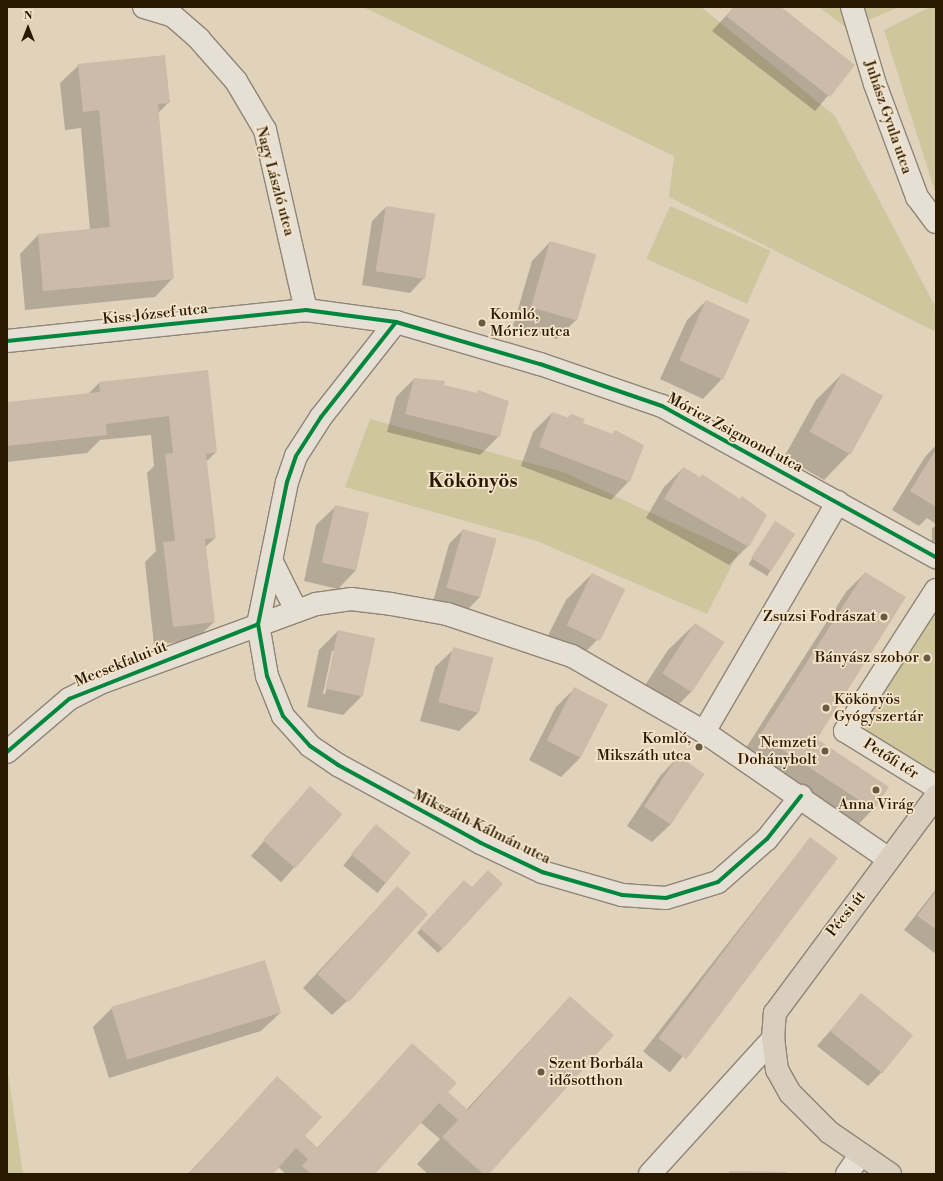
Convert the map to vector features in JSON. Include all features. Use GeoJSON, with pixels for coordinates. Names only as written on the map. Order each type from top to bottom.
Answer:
{"type":"FeatureCollection","features":[{"type":"Feature","properties":{"kind":"main road","name":"Pécsi út"},"geometry":{"type":"LineString","coordinates":[[890,1174],[828,1132],[790,1093],[777,1070],[773,1039],[775,1013],[786,994],[936,796]]}},
{"type":"Feature","properties":{"kind":"street","name":"Nagy László utca"},"geometry":{"type":"LineString","coordinates":[[144,7],[173,16],[199,39],[236,81],[265,130],[306,310]]}},
{"type":"Feature","properties":{"kind":"street","name":"Juhász Gyula utca"},"geometry":{"type":"LineString","coordinates":[[852,7],[875,84],[917,197],[936,222]]}},
{"type":"Feature","properties":{"kind":"street","name":"Móricz Zsigmond utca"},"geometry":{"type":"LineString","coordinates":[[306,310],[396,322],[540,364],[662,406],[838,502],[936,558]]}},
{"type":"Feature","properties":{"kind":"street","name":"Kiss József utca"},"geometry":{"type":"LineString","coordinates":[[7,341],[306,310]]}},
{"type":"Feature","properties":{"kind":"street"},"geometry":{"type":"LineString","coordinates":[[258,624],[287,482],[296,456],[321,417],[396,322]]}},
{"type":"Feature","properties":{"kind":"street"},"geometry":{"type":"LineString","coordinates":[[704,732],[838,502]]}},
{"type":"Feature","properties":{"kind":"street"},"geometry":{"type":"LineString","coordinates":[[271,560],[296,610]]}},
{"type":"Feature","properties":{"kind":"street","name":"Petőfi tér"},"geometry":{"type":"LineString","coordinates":[[936,590],[845,731],[936,787]]}},
{"type":"Feature","properties":{"kind":"street"},"geometry":{"type":"LineString","coordinates":[[258,624],[296,610],[351,599],[447,614],[572,656],[704,732],[801,796],[889,859]]}},
{"type":"Feature","properties":{"kind":"street","name":"Mecsekfalui út"},"geometry":{"type":"LineString","coordinates":[[7,752],[69,699],[258,624]]}},
{"type":"Feature","properties":{"kind":"street","name":"Mikszáth Kálmán utca"},"geometry":{"type":"LineString","coordinates":[[258,624],[267,676],[283,716],[310,746],[338,765],[481,843],[542,872],[592,889],[622,896],[666,898],[718,882],[767,839],[801,796]]}},
{"type":"Feature","properties":{"kind":"street"},"geometry":{"type":"LineString","coordinates":[[650,1174],[773,1039]]}},
{"type":"Feature","properties":{"kind":"street"},"geometry":{"type":"LineString","coordinates":[[847,1174],[861,1154]]}},
{"type":"Feature","properties":{"kind":"shaded area"},"geometry":{"type":"Polygon","coordinates":[[[363,7],[701,7],[835,116],[936,308],[936,332],[669,197],[674,156],[363,7]]]}},
{"type":"Feature","properties":{"kind":"shaded area"},"geometry":{"type":"Polygon","coordinates":[[[819,7],[899,7],[848,29],[819,7]]]}},
{"type":"Feature","properties":{"kind":"shaded area"},"geometry":{"type":"Polygon","coordinates":[[[930,7],[936,7],[936,195],[884,30],[930,7]]]}},
{"type":"Feature","properties":{"kind":"shaded area"},"geometry":{"type":"Polygon","coordinates":[[[670,206],[770,251],[747,304],[646,259],[670,206]]]}},
{"type":"Feature","properties":{"kind":"shaded area"},"geometry":{"type":"Polygon","coordinates":[[[370,419],[563,472],[738,553],[707,614],[537,541],[345,487],[370,419]]]}},
{"type":"Feature","properties":{"kind":"shaded area"},"geometry":{"type":"Polygon","coordinates":[[[936,590],[936,787],[845,731],[936,590]]]}},
{"type":"Feature","properties":{"kind":"shaded area"},"geometry":{"type":"Polygon","coordinates":[[[7,1067],[23,1174],[7,1174],[7,1067]]]}},
{"type":"Feature","properties":{"kind":"building"},"geometry":{"type":"Polygon","coordinates":[[[734,7],[781,7],[855,65],[830,97],[726,16],[734,7]]]}},
{"type":"Feature","properties":{"kind":"building"},"geometry":{"type":"Polygon","coordinates":[[[165,55],[170,103],[158,104],[174,279],[43,291],[38,234],[110,227],[99,110],[83,112],[78,64],[165,55]]]}},
{"type":"Feature","properties":{"kind":"building"},"geometry":{"type":"Polygon","coordinates":[[[386,206],[435,214],[425,279],[376,271],[386,206]]]}},
{"type":"Feature","properties":{"kind":"building"},"geometry":{"type":"Polygon","coordinates":[[[550,241],[596,254],[577,321],[531,307],[550,241]]]}},
{"type":"Feature","properties":{"kind":"building"},"geometry":{"type":"Polygon","coordinates":[[[706,300],[750,320],[723,380],[679,360],[706,300]]]}},
{"type":"Feature","properties":{"kind":"building"},"geometry":{"type":"Polygon","coordinates":[[[208,370],[217,452],[206,454],[216,538],[205,539],[215,622],[173,627],[163,542],[175,541],[165,454],[173,453],[169,416],[106,424],[107,435],[7,446],[7,402],[100,392],[99,382],[208,370]]]}},
{"type":"Feature","properties":{"kind":"building"},"geometry":{"type":"Polygon","coordinates":[[[842,373],[883,396],[851,454],[810,432],[842,373]]]}},
{"type":"Feature","properties":{"kind":"building"},"geometry":{"type":"Polygon","coordinates":[[[414,378],[445,381],[444,385],[477,393],[478,390],[509,401],[500,437],[405,414],[414,378]]]}},
{"type":"Feature","properties":{"kind":"building"},"geometry":{"type":"Polygon","coordinates":[[[552,412],[569,418],[571,414],[585,419],[583,423],[613,434],[615,430],[644,445],[630,482],[539,447],[552,412]]]}},
{"type":"Feature","properties":{"kind":"building"},"geometry":{"type":"Polygon","coordinates":[[[936,449],[936,507],[910,491],[936,449]]]}},
{"type":"Feature","properties":{"kind":"building"},"geometry":{"type":"Polygon","coordinates":[[[683,467],[700,477],[702,474],[740,499],[742,496],[767,515],[749,547],[664,499],[683,467]]]}},
{"type":"Feature","properties":{"kind":"building"},"geometry":{"type":"Polygon","coordinates":[[[335,505],[369,513],[356,570],[322,562],[335,505]]]}},
{"type":"Feature","properties":{"kind":"building"},"geometry":{"type":"Polygon","coordinates":[[[775,521],[795,534],[771,571],[751,558],[775,521]]]}},
{"type":"Feature","properties":{"kind":"building"},"geometry":{"type":"Polygon","coordinates":[[[463,529],[497,539],[480,597],[446,588],[463,529]]]}},
{"type":"Feature","properties":{"kind":"building"},"geometry":{"type":"Polygon","coordinates":[[[865,572],[906,597],[817,739],[889,787],[874,810],[760,735],[865,572]]]}},
{"type":"Feature","properties":{"kind":"building"},"geometry":{"type":"Polygon","coordinates":[[[592,573],[625,589],[600,641],[567,625],[592,573]]]}},
{"type":"Feature","properties":{"kind":"building"},"geometry":{"type":"Polygon","coordinates":[[[695,623],[724,642],[692,692],[662,673],[695,623]]]}},
{"type":"Feature","properties":{"kind":"building"},"geometry":{"type":"Polygon","coordinates":[[[338,630],[375,638],[363,697],[326,689],[338,630]]]}},
{"type":"Feature","properties":{"kind":"building"},"geometry":{"type":"Polygon","coordinates":[[[453,647],[494,658],[479,713],[438,702],[453,647]]]}},
{"type":"Feature","properties":{"kind":"building"},"geometry":{"type":"Polygon","coordinates":[[[574,687],[608,704],[581,758],[547,740],[574,687]]]}},
{"type":"Feature","properties":{"kind":"building"},"geometry":{"type":"Polygon","coordinates":[[[678,756],[705,774],[670,824],[644,807],[678,756]]]}},
{"type":"Feature","properties":{"kind":"building"},"geometry":{"type":"Polygon","coordinates":[[[310,786],[342,814],[295,869],[263,840],[310,786]]]}},
{"type":"Feature","properties":{"kind":"building"},"geometry":{"type":"Polygon","coordinates":[[[376,824],[410,853],[385,883],[351,854],[376,824]]]}},
{"type":"Feature","properties":{"kind":"building"},"geometry":{"type":"Polygon","coordinates":[[[810,837],[838,858],[686,1059],[658,1038],[810,837]]]}},
{"type":"Feature","properties":{"kind":"building"},"geometry":{"type":"Polygon","coordinates":[[[488,870],[503,884],[443,949],[420,928],[464,880],[472,887],[488,870]]]}},
{"type":"Feature","properties":{"kind":"building"},"geometry":{"type":"Polygon","coordinates":[[[397,886],[428,914],[349,1003],[317,974],[397,886]]]}},
{"type":"Feature","properties":{"kind":"building"},"geometry":{"type":"Polygon","coordinates":[[[936,891],[936,929],[917,916],[936,891]]]}},
{"type":"Feature","properties":{"kind":"building"},"geometry":{"type":"Polygon","coordinates":[[[265,960],[281,1013],[127,1060],[111,1007],[265,960]]]}},
{"type":"Feature","properties":{"kind":"building"},"geometry":{"type":"Polygon","coordinates":[[[861,993],[913,1035],[882,1073],[830,1031],[861,993]]]}},
{"type":"Feature","properties":{"kind":"building"},"geometry":{"type":"Polygon","coordinates":[[[570,996],[614,1035],[489,1174],[483,1174],[442,1137],[458,1120],[439,1103],[375,1174],[311,1174],[302,1166],[308,1159],[296,1148],[273,1174],[189,1174],[277,1076],[322,1117],[305,1136],[318,1148],[412,1043],[457,1083],[448,1092],[468,1110],[570,996]]]}},
{"type":"Feature","properties":{"kind":"building"},"geometry":{"type":"Polygon","coordinates":[[[729,1171],[787,1172],[787,1174],[729,1174],[729,1171]]]}},
{"type":"Feature","properties":{"kind":"cycle path"},"geometry":{"type":"LineString","coordinates":[[7,341],[306,310],[396,322],[540,364],[662,406],[936,557]]}},
{"type":"Feature","properties":{"kind":"cycle path"},"geometry":{"type":"LineString","coordinates":[[396,322],[321,417],[296,456],[287,482],[258,624],[267,676],[283,716],[310,746],[338,765],[481,843],[542,872],[622,895],[666,898],[718,882],[767,839],[801,796]]}},
{"type":"Feature","properties":{"kind":"cycle path"},"geometry":{"type":"LineString","coordinates":[[7,752],[69,699],[258,624]]}},
{"type":"Feature","properties":{"kind":"place","name":"Komló, Móricz utca"},"geometry":{"type":"Point","coordinates":[482,323]}},
{"type":"Feature","properties":{"kind":"place","name":"Zsuzsi Fodrászat"},"geometry":{"type":"Point","coordinates":[884,617]}},
{"type":"Feature","properties":{"kind":"place","name":"Bányász szobor"},"geometry":{"type":"Point","coordinates":[927,658]}},
{"type":"Feature","properties":{"kind":"place","name":"Kökönyös Gyógyszertár"},"geometry":{"type":"Point","coordinates":[826,708]}},
{"type":"Feature","properties":{"kind":"place","name":"Komló, Mikszáth utca"},"geometry":{"type":"Point","coordinates":[699,747]}},
{"type":"Feature","properties":{"kind":"place","name":"Nemzeti Dohánybolt"},"geometry":{"type":"Point","coordinates":[825,751]}},
{"type":"Feature","properties":{"kind":"place","name":"Anna Virág"},"geometry":{"type":"Point","coordinates":[876,790]}},
{"type":"Feature","properties":{"kind":"place","name":"Szent Borbála idősotthon"},"geometry":{"type":"Point","coordinates":[541,1072]}},
{"type":"Feature","properties":{"kind":"district","name":"Kökönyös"},"geometry":{"type":"Point","coordinates":[473,482]}}]}
